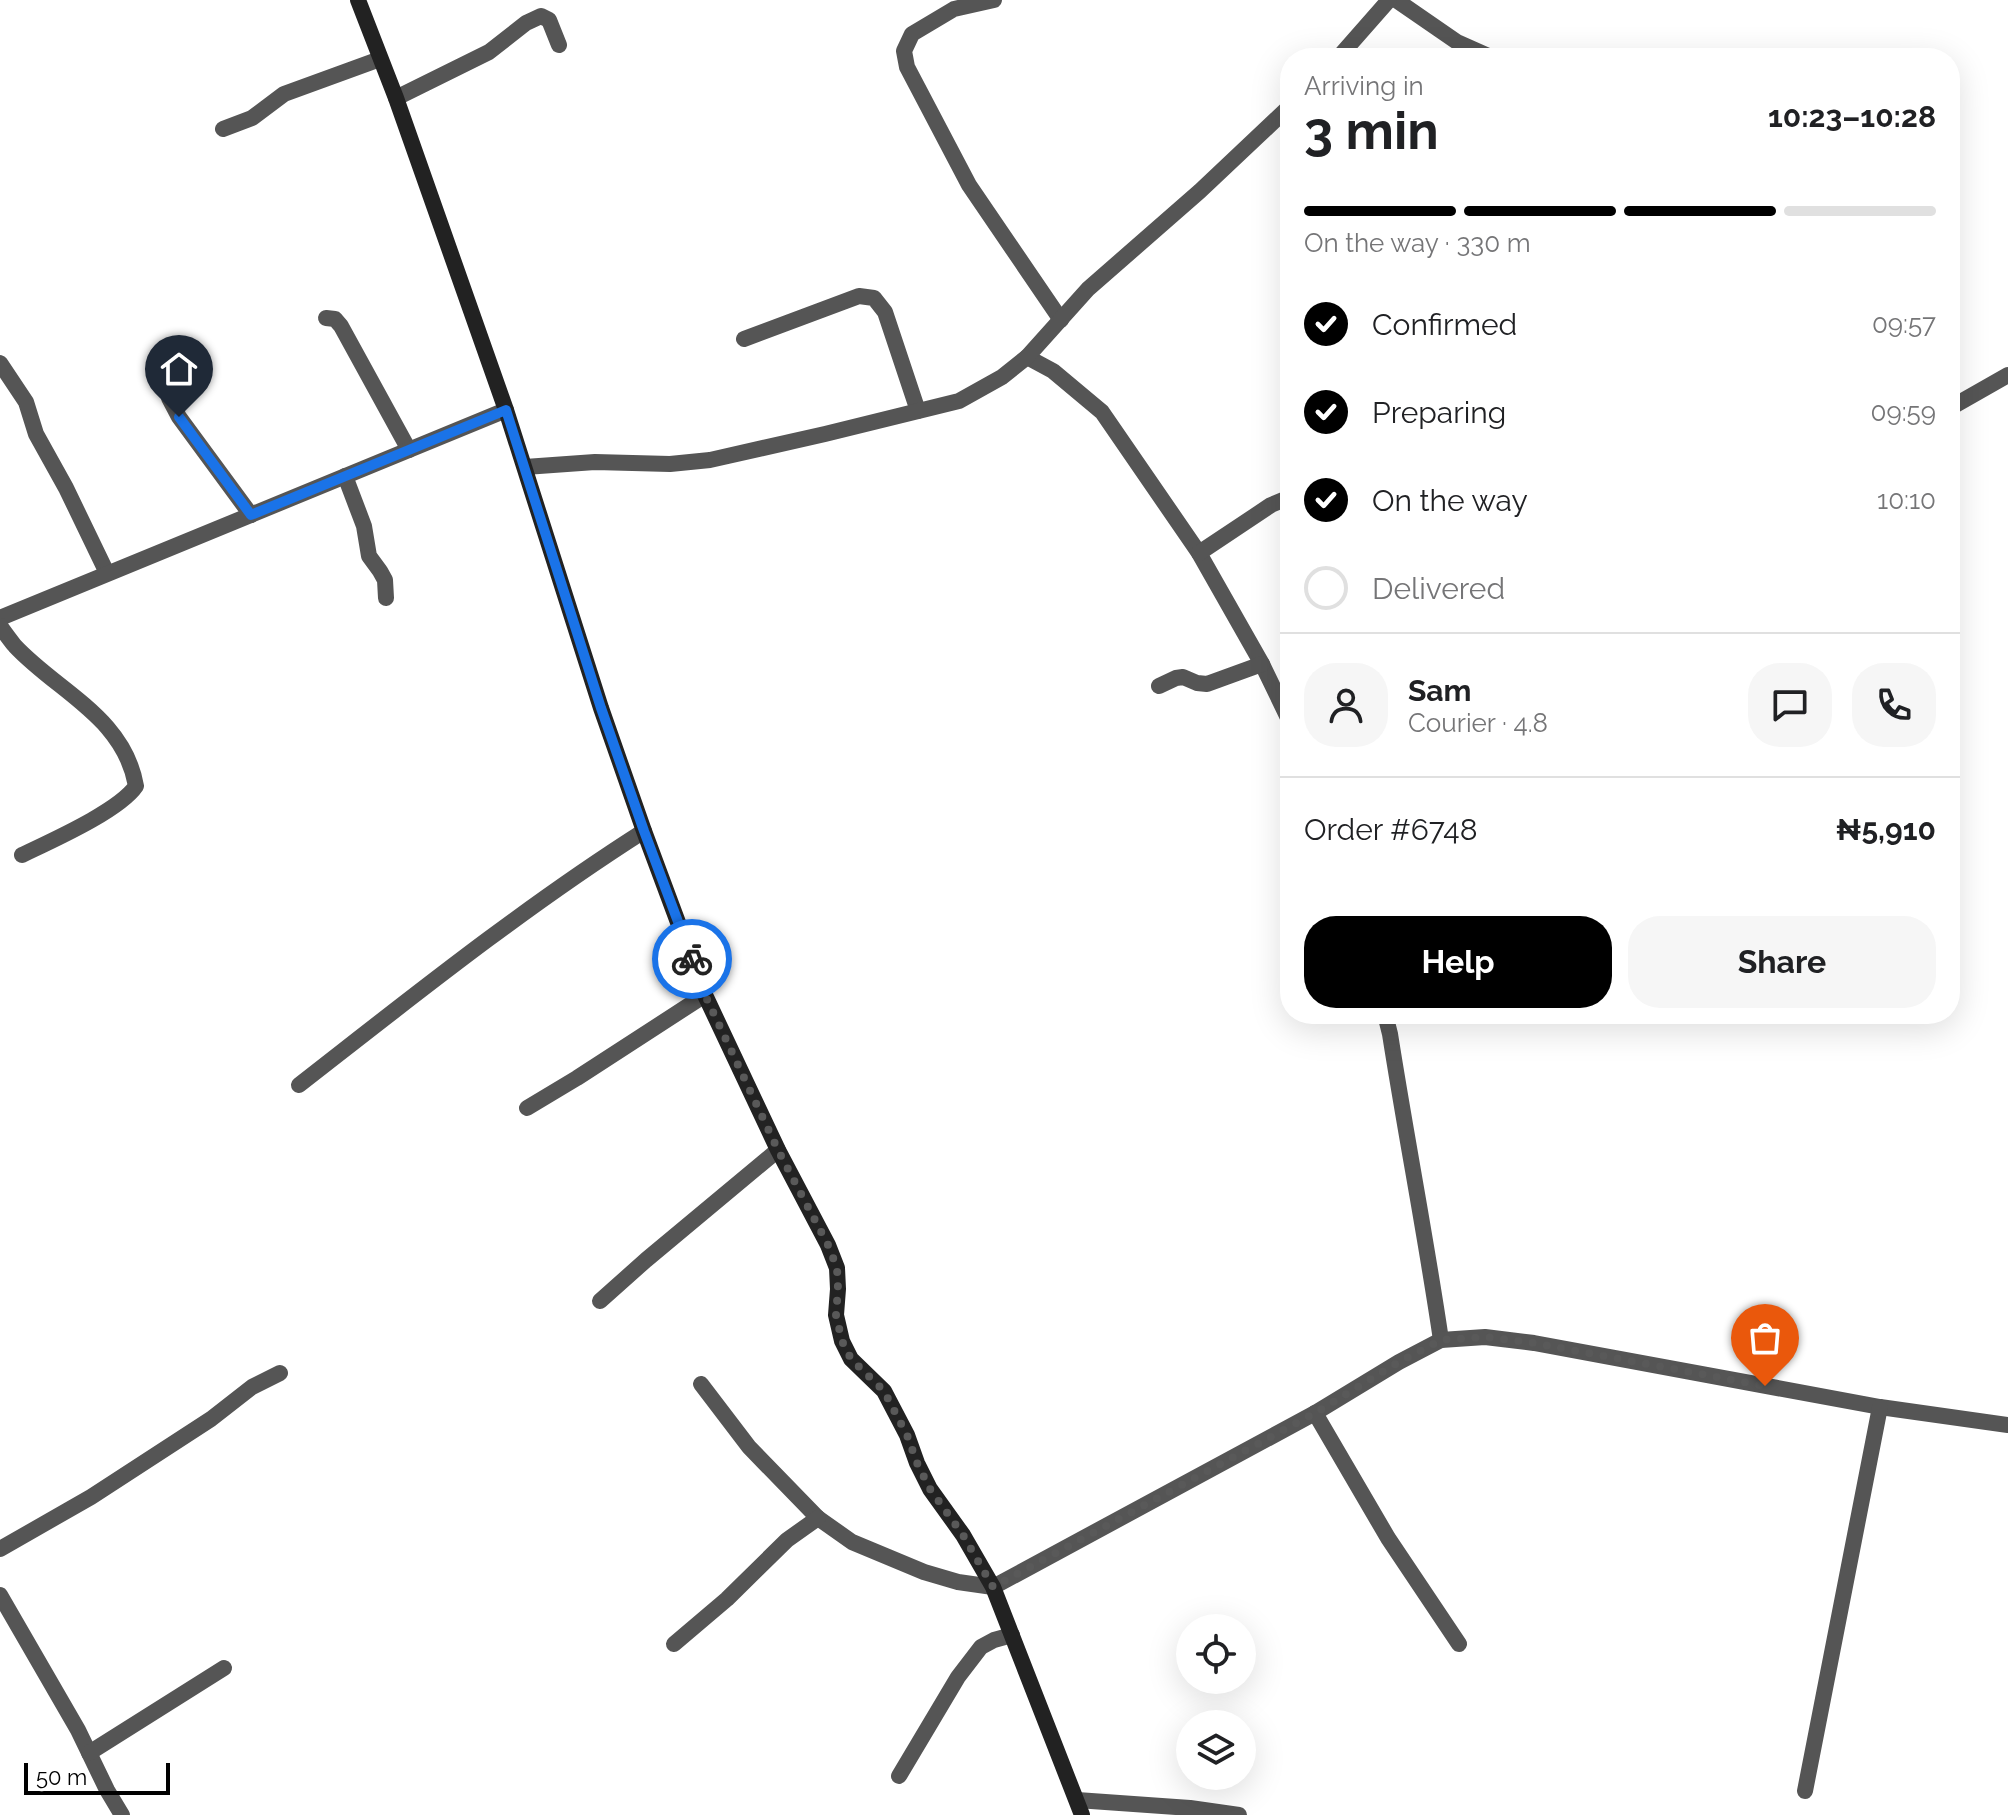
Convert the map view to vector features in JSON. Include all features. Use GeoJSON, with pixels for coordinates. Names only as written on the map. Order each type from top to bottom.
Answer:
{"type":"FeatureCollection","features":[{"type":"Feature","properties":{"kind":"street"},"geometry":{"type":"LineString","coordinates":[[358,0],[396,98],[506,410],[601,708],[705,995],[837,1268],[836,1315],[842,1341],[851,1359],[884,1391],[930,1489],[963,1535],[993,1587],[1079,1808],[1190,1808],[1239,1815]]}},
{"type":"Feature","properties":{"kind":"street"},"geometry":{"type":"LineString","coordinates":[[994,0],[954,9],[912,34],[904,51],[907,67],[969,185],[1061,320]]}},
{"type":"Feature","properties":{"kind":"street"},"geometry":{"type":"LineString","coordinates":[[1349,48],[1389,0]]}},
{"type":"Feature","properties":{"kind":"street"},"geometry":{"type":"LineString","coordinates":[[1396,0],[1470,48]]}},
{"type":"Feature","properties":{"kind":"street"},"geometry":{"type":"LineString","coordinates":[[396,98],[489,52],[526,23],[541,16],[549,20],[559,45]]}},
{"type":"Feature","properties":{"kind":"street"},"geometry":{"type":"LineString","coordinates":[[223,129],[252,118],[284,94],[380,59]]}},
{"type":"Feature","properties":{"kind":"street"},"geometry":{"type":"LineString","coordinates":[[525,467],[595,462],[670,464],[710,460],[959,401],[1002,377],[1027,357],[1088,289],[1200,191],[1280,115]]}},
{"type":"Feature","properties":{"kind":"street"},"geometry":{"type":"LineString","coordinates":[[744,339],[859,296],[874,298],[885,312],[918,411]]}},
{"type":"Feature","properties":{"kind":"street"},"geometry":{"type":"LineString","coordinates":[[326,318],[335,319],[341,326],[409,450]]}},
{"type":"Feature","properties":{"kind":"street"},"geometry":{"type":"LineString","coordinates":[[1027,357],[1053,371],[1102,412],[1199,553],[1280,701]]}},
{"type":"Feature","properties":{"kind":"street"},"geometry":{"type":"LineString","coordinates":[[0,363],[26,402],[36,434],[107,573]]}},
{"type":"Feature","properties":{"kind":"street"},"geometry":{"type":"LineString","coordinates":[[1960,402],[2008,375]]}},
{"type":"Feature","properties":{"kind":"street"},"geometry":{"type":"LineString","coordinates":[[169,398],[179,417],[251,515]]}},
{"type":"Feature","properties":{"kind":"street"},"geometry":{"type":"LineString","coordinates":[[0,618],[506,410]]}},
{"type":"Feature","properties":{"kind":"street"},"geometry":{"type":"LineString","coordinates":[[345,476],[364,526],[369,556],[385,580],[386,598]]}},
{"type":"Feature","properties":{"kind":"street"},"geometry":{"type":"LineString","coordinates":[[1199,553],[1280,501]]}},
{"type":"Feature","properties":{"kind":"street"},"geometry":{"type":"LineString","coordinates":[[0,626],[15,646],[99,716],[133,769],[136,786],[130,795],[91,819],[22,855]]}},
{"type":"Feature","properties":{"kind":"street"},"geometry":{"type":"LineString","coordinates":[[1159,686],[1183,677],[1207,684],[1262,664]]}},
{"type":"Feature","properties":{"kind":"street"},"geometry":{"type":"LineString","coordinates":[[299,1085],[497,931],[644,831]]}},
{"type":"Feature","properties":{"kind":"street"},"geometry":{"type":"LineString","coordinates":[[527,1108],[705,995]]}},
{"type":"Feature","properties":{"kind":"street"},"geometry":{"type":"LineString","coordinates":[[1388,1024],[1441,1340]]}},
{"type":"Feature","properties":{"kind":"street"},"geometry":{"type":"LineString","coordinates":[[600,1301],[778,1150]]}},
{"type":"Feature","properties":{"kind":"street"},"geometry":{"type":"LineString","coordinates":[[701,1384],[749,1447],[818,1518],[852,1542],[924,1572],[958,1582],[993,1587],[1315,1413],[1441,1340],[1485,1337],[1534,1343],[1880,1407],[2008,1425]]}},
{"type":"Feature","properties":{"kind":"street"},"geometry":{"type":"LineString","coordinates":[[0,1549],[91,1497],[211,1419],[252,1387],[280,1373]]}},
{"type":"Feature","properties":{"kind":"street"},"geometry":{"type":"LineString","coordinates":[[1805,1791],[1880,1407]]}},
{"type":"Feature","properties":{"kind":"street"},"geometry":{"type":"LineString","coordinates":[[1315,1413],[1388,1538],[1459,1644]]}},
{"type":"Feature","properties":{"kind":"street"},"geometry":{"type":"LineString","coordinates":[[674,1644],[727,1599],[787,1540],[818,1518]]}},
{"type":"Feature","properties":{"kind":"street"},"geometry":{"type":"LineString","coordinates":[[0,1595],[78,1730],[122,1815]]}},
{"type":"Feature","properties":{"kind":"street"},"geometry":{"type":"LineString","coordinates":[[899,1776],[958,1677],[981,1647],[1012,1635]]}},
{"type":"Feature","properties":{"kind":"street"},"geometry":{"type":"LineString","coordinates":[[89,1753],[224,1668]]}},
{"type":"Feature","properties":{"kind":"way so far"},"geometry":{"type":"LineString","coordinates":[[692,959],[705,995],[778,1150],[828,1245],[837,1268],[836,1315],[842,1341],[851,1359],[884,1391],[930,1489],[963,1535],[993,1587],[1315,1413],[1441,1340],[1485,1337],[1534,1343],[1765,1386]]}},
{"type":"Feature","properties":{"kind":"route"},"geometry":{"type":"LineString","coordinates":[[179,417],[251,515],[506,410],[601,708],[692,959]]}}]}
